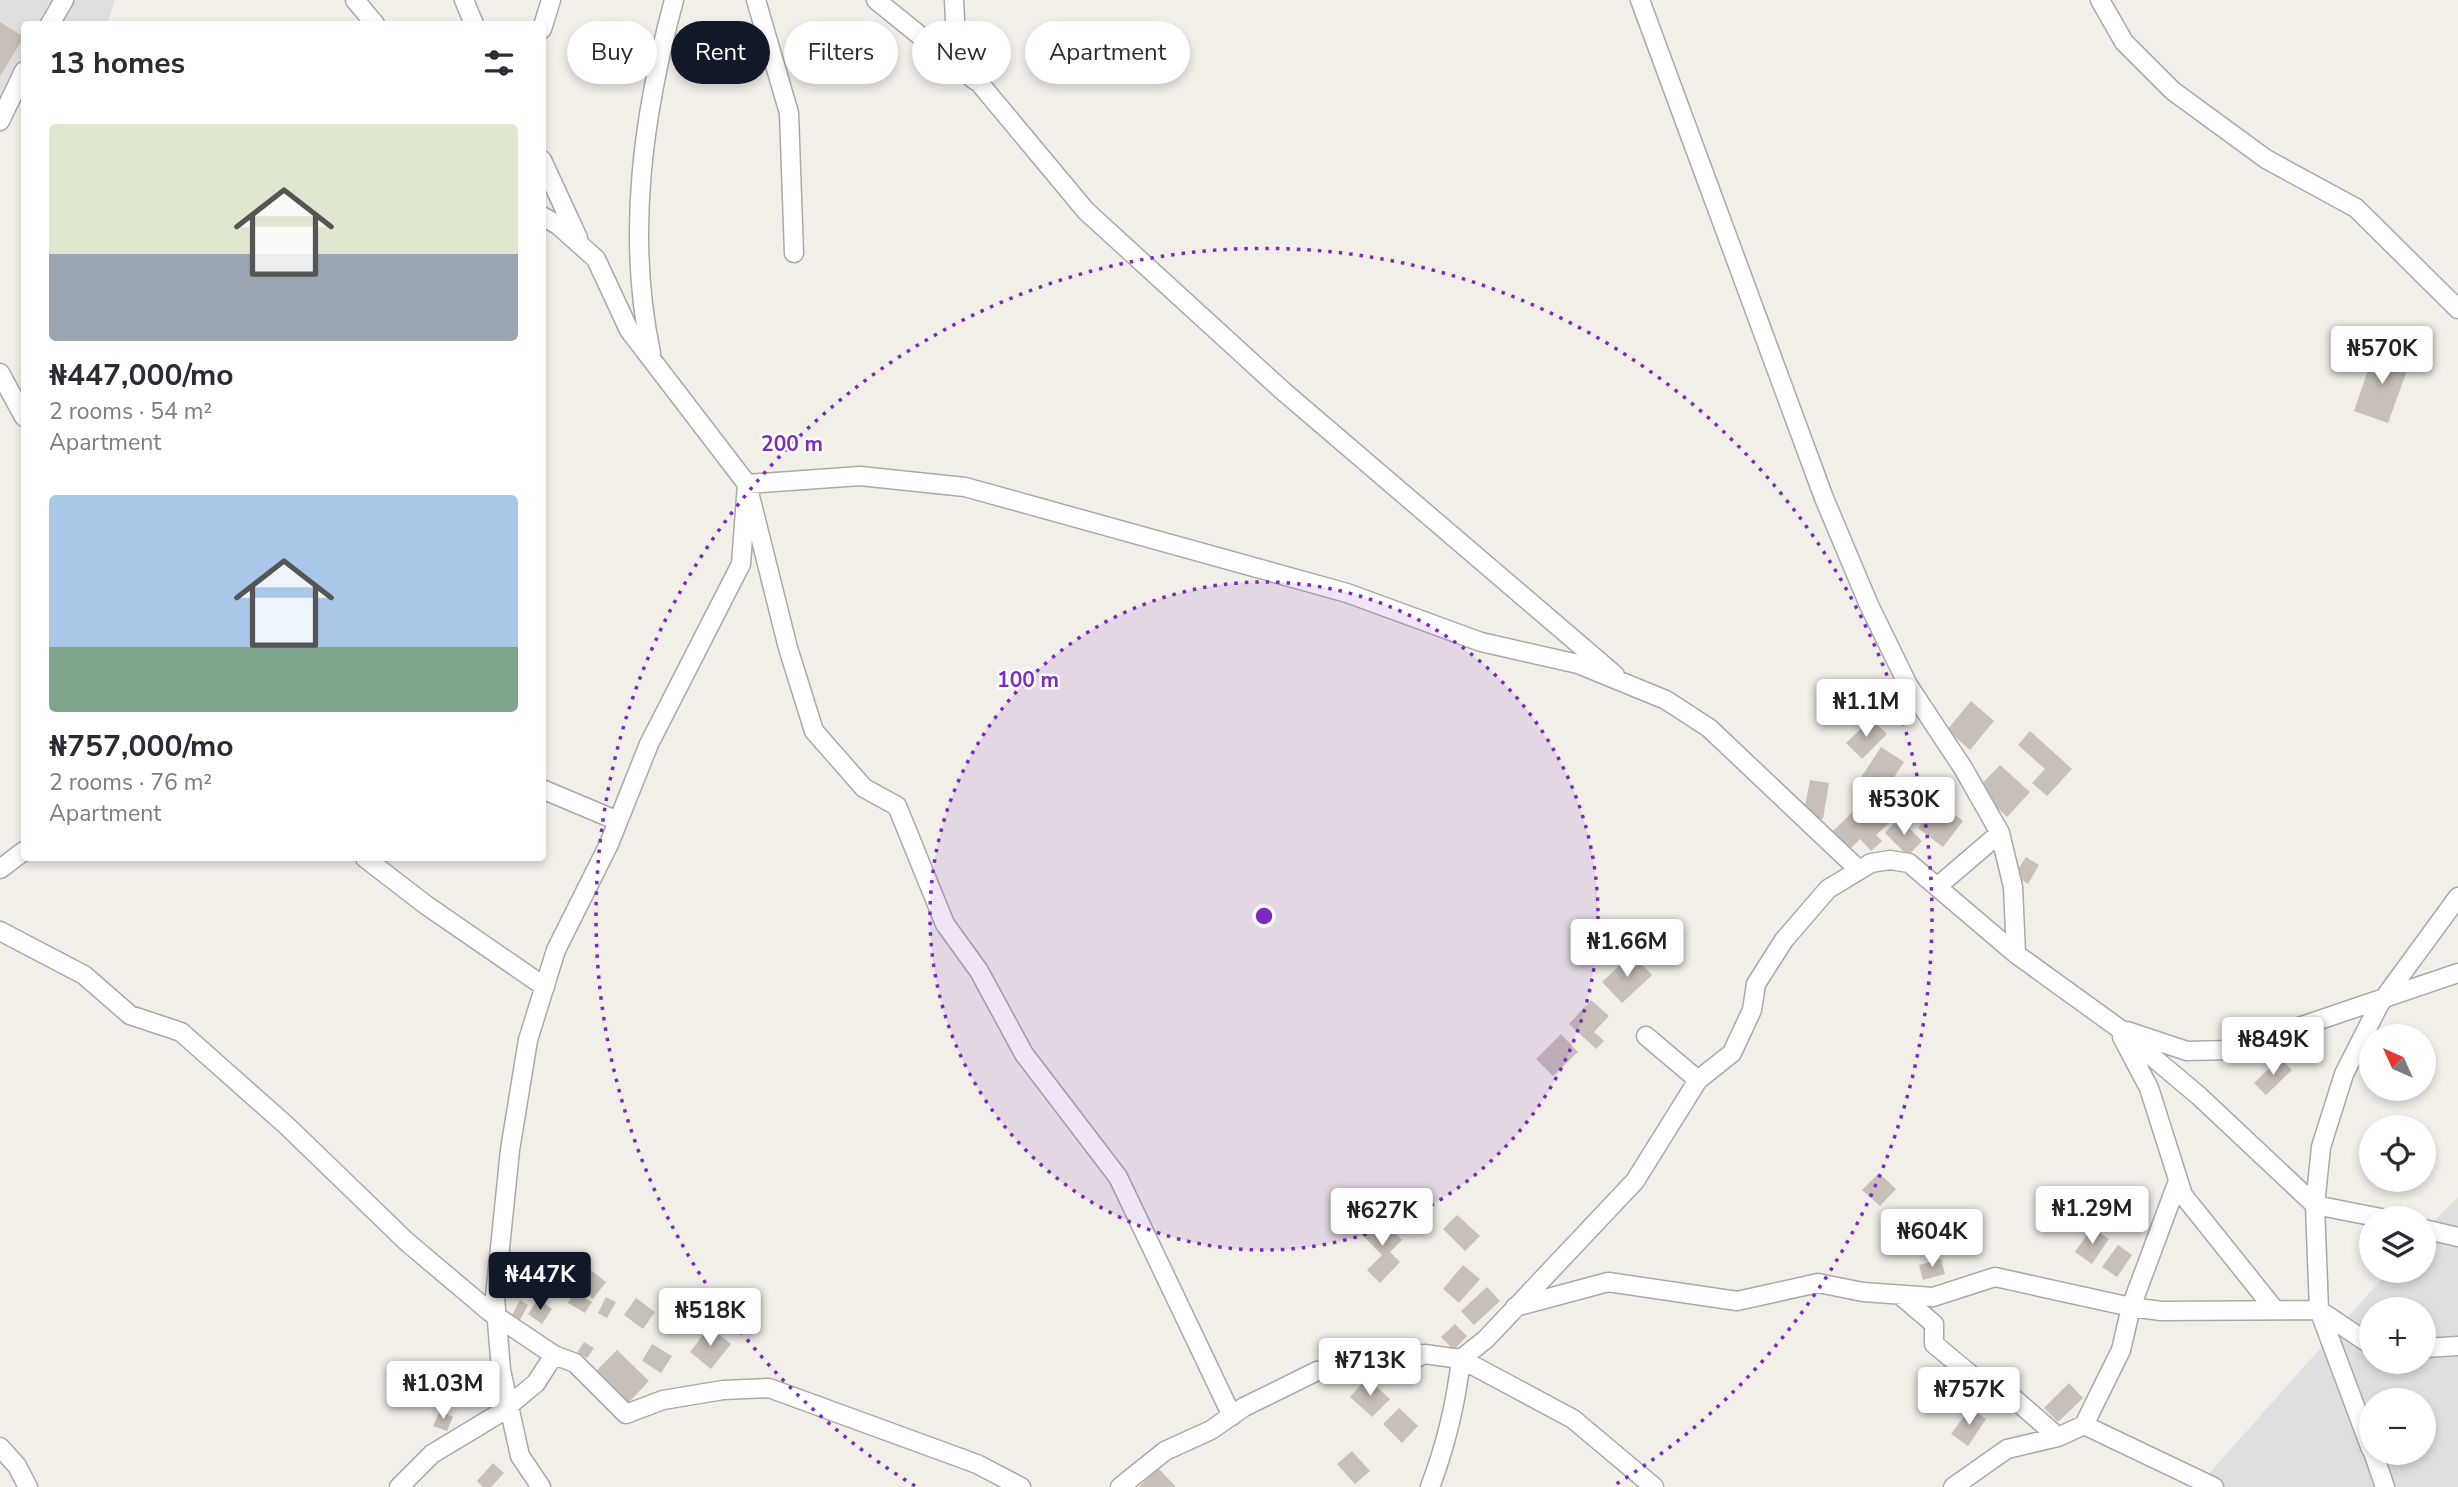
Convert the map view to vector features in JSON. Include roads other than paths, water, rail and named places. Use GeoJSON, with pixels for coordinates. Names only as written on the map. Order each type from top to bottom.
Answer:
{"type":"FeatureCollection","features":[{"type":"Feature","properties":{"kind":"street"},"geometry":{"type":"LineString","coordinates":[[52,21],[64,0]]}},
{"type":"Feature","properties":{"kind":"street"},"geometry":{"type":"LineString","coordinates":[[355,0],[372,21]]}},
{"type":"Feature","properties":{"kind":"street"},"geometry":{"type":"LineString","coordinates":[[464,0],[473,21]]}},
{"type":"Feature","properties":{"kind":"street"},"geometry":{"type":"LineString","coordinates":[[544,21],[551,0]]}},
{"type":"Feature","properties":{"kind":"street"},"geometry":{"type":"LineString","coordinates":[[652,360],[642,312],[640,172],[655,70],[674,0]]}},
{"type":"Feature","properties":{"kind":"street"},"geometry":{"type":"LineString","coordinates":[[756,0],[789,113],[794,253]]}},
{"type":"Feature","properties":{"kind":"street"},"geometry":{"type":"LineString","coordinates":[[876,0],[981,85]]}},
{"type":"Feature","properties":{"kind":"street"},"geometry":{"type":"LineString","coordinates":[[954,0],[956,40],[981,85],[1086,211],[1283,391],[1606,665],[1620,681]]}},
{"type":"Feature","properties":{"kind":"street"},"geometry":{"type":"LineString","coordinates":[[1640,0],[1824,498],[1869,605],[1909,685],[1963,768],[2000,833],[2013,887],[2016,954]]}},
{"type":"Feature","properties":{"kind":"street"},"geometry":{"type":"LineString","coordinates":[[2100,0],[2124,42],[2173,91],[2266,159],[2357,208],[2458,309]]}},
{"type":"Feature","properties":{"kind":"street"},"geometry":{"type":"LineString","coordinates":[[0,121],[21,77]]}},
{"type":"Feature","properties":{"kind":"street"},"geometry":{"type":"LineString","coordinates":[[546,168],[583,247]]}},
{"type":"Feature","properties":{"kind":"street"},"geometry":{"type":"LineString","coordinates":[[546,219],[596,259],[629,330],[747,484],[789,648],[814,731],[864,788],[897,806],[945,924],[979,971],[1024,1054],[1118,1177],[1231,1416]]}},
{"type":"Feature","properties":{"kind":"street"},"geometry":{"type":"LineString","coordinates":[[0,373],[21,412]]}},
{"type":"Feature","properties":{"kind":"street"},"geometry":{"type":"LineString","coordinates":[[747,484],[860,477],[965,487],[1347,593],[1481,642],[1578,664],[1665,699],[1709,728],[1858,869]]}},
{"type":"Feature","properties":{"kind":"street"},"geometry":{"type":"LineString","coordinates":[[541,1487],[520,1456],[501,1370],[495,1297],[510,1150],[528,1040],[556,950],[618,821],[649,744],[741,564],[747,484]]}},
{"type":"Feature","properties":{"kind":"street"},"geometry":{"type":"LineString","coordinates":[[546,791],[618,821]]}},
{"type":"Feature","properties":{"kind":"street"},"geometry":{"type":"LineString","coordinates":[[1938,886],[2000,833]]}},
{"type":"Feature","properties":{"kind":"street"},"geometry":{"type":"LineString","coordinates":[[0,869],[21,853]]}},
{"type":"Feature","properties":{"kind":"street"},"geometry":{"type":"LineString","coordinates":[[1430,1487],[1447,1439],[1461,1359],[1486,1339],[1635,1181],[1698,1080],[1732,1053],[1752,1010],[1756,984],[1784,940],[1828,889],[1858,869],[1890,860],[1909,863],[2016,954],[2117,1027],[2199,1096],[2315,1205],[2359,1214]]}},
{"type":"Feature","properties":{"kind":"street"},"geometry":{"type":"LineString","coordinates":[[369,861],[426,905],[545,987]]}},
{"type":"Feature","properties":{"kind":"street"},"geometry":{"type":"LineString","coordinates":[[2359,1416],[2319,1310],[2315,1205],[2321,1147],[2344,1074],[2383,1000],[2458,897]]}},
{"type":"Feature","properties":{"kind":"street"},"geometry":{"type":"LineString","coordinates":[[0,931],[84,975],[130,1015],[181,1032],[287,1126],[407,1241],[497,1316],[554,1356],[575,1363],[626,1414],[663,1401],[723,1390],[769,1388],[978,1464],[1021,1487]]}},
{"type":"Feature","properties":{"kind":"street"},"geometry":{"type":"LineString","coordinates":[[2117,1027],[2187,1051],[2231,1049],[2458,973]]}},
{"type":"Feature","properties":{"kind":"street"},"geometry":{"type":"LineString","coordinates":[[2117,1027],[2149,1088],[2183,1195],[2275,1310]]}},
{"type":"Feature","properties":{"kind":"street"},"geometry":{"type":"LineString","coordinates":[[1646,1036],[1698,1080]]}},
{"type":"Feature","properties":{"kind":"street"},"geometry":{"type":"LineString","coordinates":[[1954,1487],[2007,1449],[2058,1437],[2084,1425],[2121,1350],[2131,1307],[2178,1181]]}},
{"type":"Feature","properties":{"kind":"street"},"geometry":{"type":"LineString","coordinates":[[2436,1231],[2458,1237]]}},
{"type":"Feature","properties":{"kind":"street"},"geometry":{"type":"LineString","coordinates":[[1515,1307],[1608,1282],[1737,1301],[1818,1283],[1933,1297],[1995,1277],[2131,1307],[2161,1311],[2319,1310],[2359,1337]]}},
{"type":"Feature","properties":{"kind":"street"},"geometry":{"type":"LineString","coordinates":[[1900,1295],[1934,1324],[1934,1344],[2000,1399],[2010,1395],[2058,1437]]}},
{"type":"Feature","properties":{"kind":"street"},"geometry":{"type":"LineString","coordinates":[[2436,1347],[2458,1346]]}},
{"type":"Feature","properties":{"kind":"street"},"geometry":{"type":"LineString","coordinates":[[1120,1487],[1165,1451],[1211,1430],[1231,1416],[1317,1371],[1410,1362],[1424,1354],[1461,1359],[1573,1419],[1654,1487]]}},
{"type":"Feature","properties":{"kind":"street"},"geometry":{"type":"LineString","coordinates":[[399,1487],[432,1454],[536,1384],[554,1356]]}},
{"type":"Feature","properties":{"kind":"street"},"geometry":{"type":"LineString","coordinates":[[2084,1425],[2214,1487]]}},
{"type":"Feature","properties":{"kind":"street"},"geometry":{"type":"LineString","coordinates":[[0,1447],[17,1466],[28,1487]]}},
{"type":"Feature","properties":{"kind":"street"},"geometry":{"type":"LineString","coordinates":[[2377,1465],[2385,1487]]}}]}
